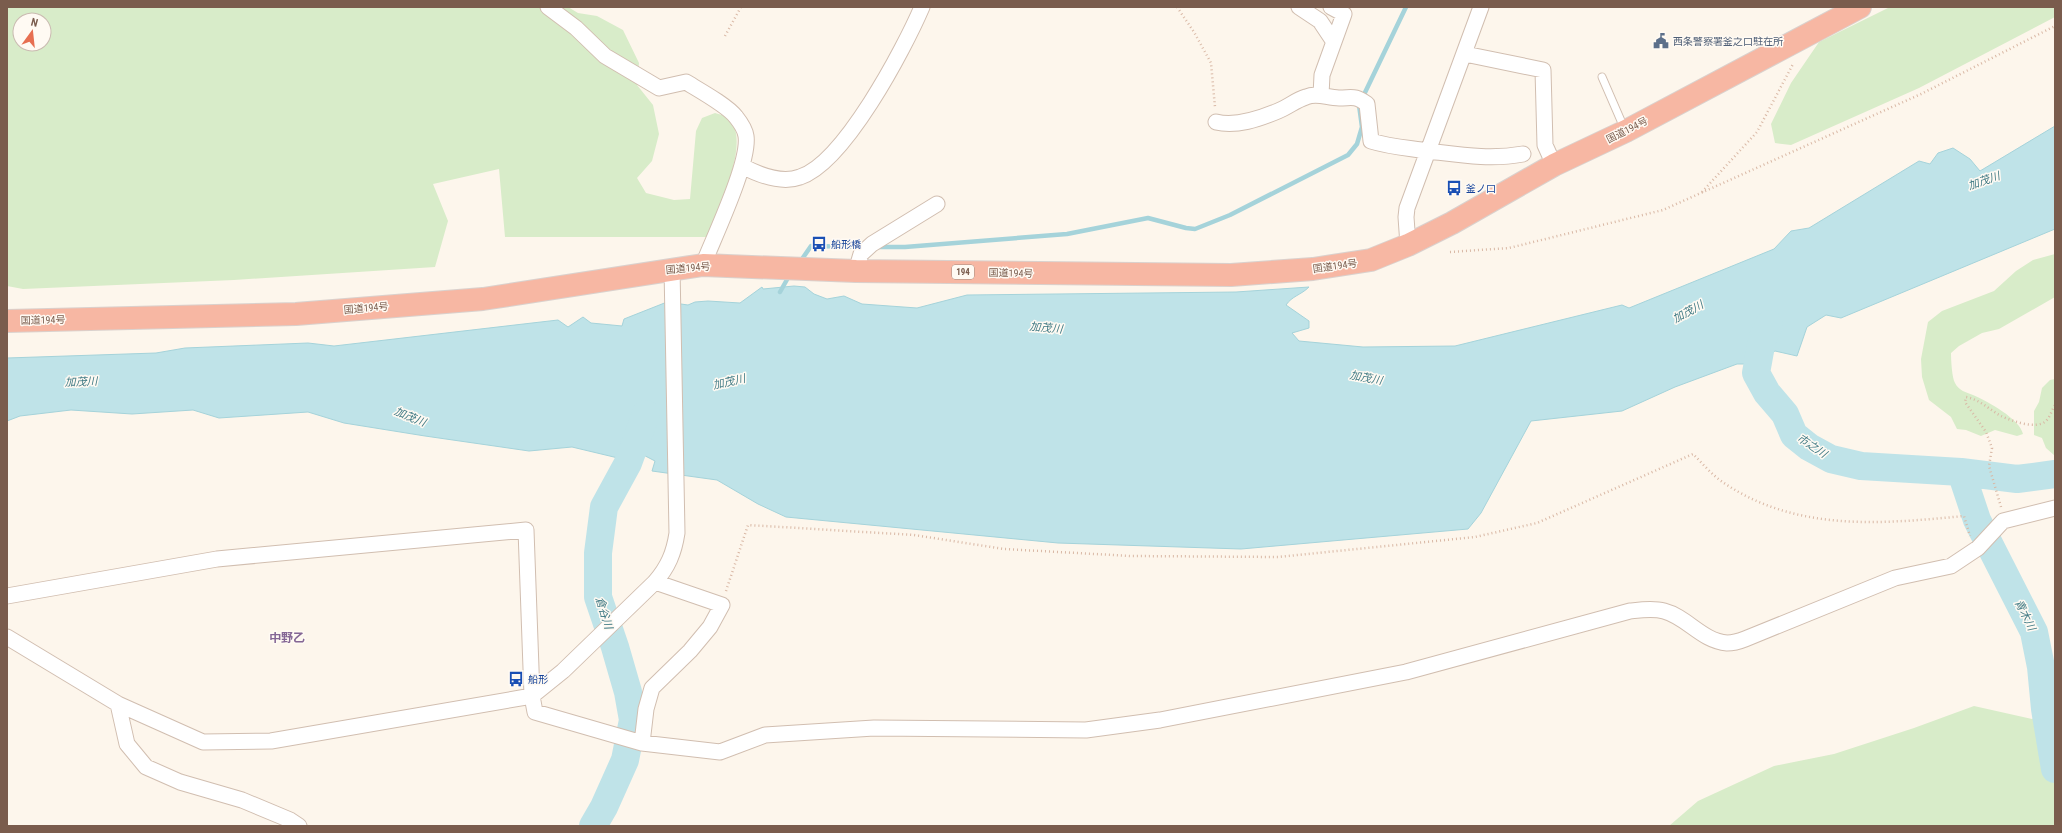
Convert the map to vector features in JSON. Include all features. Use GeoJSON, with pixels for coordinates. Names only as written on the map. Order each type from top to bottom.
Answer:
{"type":"FeatureCollection","features":[{"type":"Feature","properties":{"kind":"highway","name":"国道194号"},"geometry":{"type":"LineString","coordinates":[[7,321],[296,314],[483,299],[672,276],[703,265],[856,271],[1231,275],[1313,269],[1371,260],[1408,245],[1452,223],[1554,165],[1626,131],[1860,7]]}},
{"type":"Feature","properties":{"kind":"street"},"geometry":{"type":"LineString","coordinates":[[548,7],[576,28],[605,56],[659,88],[686,82],[735,115],[746,134],[746,147],[742,166],[703,265]]}},
{"type":"Feature","properties":{"kind":"street"},"geometry":{"type":"LineString","coordinates":[[742,166],[756,174],[782,180],[800,178],[814,170],[831,155],[852,131],[869,105],[914,26],[922,7]]}},
{"type":"Feature","properties":{"kind":"street"},"geometry":{"type":"LineString","coordinates":[[1299,7],[1320,20],[1334,42]]}},
{"type":"Feature","properties":{"kind":"street"},"geometry":{"type":"LineString","coordinates":[[1321,95],[1322,75],[1344,14],[1331,7]]}},
{"type":"Feature","properties":{"kind":"street"},"geometry":{"type":"LineString","coordinates":[[1408,245],[1406,217],[1407,208],[1465,54],[1481,7]]}},
{"type":"Feature","properties":{"kind":"street"},"geometry":{"type":"LineString","coordinates":[[1465,54],[1543,70],[1546,145],[1554,165]]}},
{"type":"Feature","properties":{"kind":"street"},"geometry":{"type":"LineString","coordinates":[[1216,122],[1228,125],[1243,122],[1278,111],[1307,96],[1321,95],[1337,98],[1357,97],[1367,104],[1372,141],[1389,147],[1483,157],[1503,157],[1523,154]]}},
{"type":"Feature","properties":{"kind":"street"},"geometry":{"type":"LineString","coordinates":[[856,271],[861,254],[872,244],[937,204]]}},
{"type":"Feature","properties":{"kind":"street"},"geometry":{"type":"LineString","coordinates":[[7,637],[118,704],[203,742],[271,741],[532,696],[563,671],[655,582],[670,560],[675,546],[677,521],[672,276]]}},
{"type":"Feature","properties":{"kind":"street"},"geometry":{"type":"LineString","coordinates":[[7,596],[217,559],[526,530],[532,696],[535,712],[642,743],[720,752],[766,735],[874,728],[1086,730],[1160,720],[1406,672],[1630,611],[1663,610],[1678,617],[1712,639],[1728,643],[1745,639],[1895,578],[1951,566],[1978,548],[2003,521],[2055,508]]}},
{"type":"Feature","properties":{"kind":"street"},"geometry":{"type":"LineString","coordinates":[[642,743],[646,709],[652,688],[690,651],[710,627],[722,605],[655,582]]}},
{"type":"Feature","properties":{"kind":"street"},"geometry":{"type":"LineString","coordinates":[[118,704],[127,744],[146,767],[180,782],[242,800],[290,820],[299,826]]}},
{"type":"Feature","properties":{"kind":"lane"},"geometry":{"type":"LineString","coordinates":[[1602,77],[1626,131]]}},
{"type":"Feature","properties":{"kind":"path"},"geometry":{"type":"LineString","coordinates":[[726,36],[741,7]]}},
{"type":"Feature","properties":{"kind":"path"},"geometry":{"type":"LineString","coordinates":[[1177,7],[1194,32],[1211,63],[1214,78],[1216,122]]}},
{"type":"Feature","properties":{"kind":"path"},"geometry":{"type":"LineString","coordinates":[[1450,252],[1509,248],[1663,210],[1921,94],[2055,26]]}},
{"type":"Feature","properties":{"kind":"path"},"geometry":{"type":"LineString","coordinates":[[1701,193],[1757,132],[1795,60]]}},
{"type":"Feature","properties":{"kind":"path"},"geometry":{"type":"LineString","coordinates":[[2002,511],[1989,466],[1992,448],[1986,432],[1965,402],[1966,397],[1973,398],[2002,417],[2026,424],[2040,425],[2046,421],[2055,405]]}},
{"type":"Feature","properties":{"kind":"path"},"geometry":{"type":"LineString","coordinates":[[722,605],[748,525],[914,535],[1012,550],[1131,556],[1278,558],[1475,538],[1537,523],[1693,454],[1724,483],[1770,508],[1806,517],[1847,522],[1899,523],[1964,516],[1971,540],[1960,559]]}},
{"type":"Feature","properties":{"kind":"green space"},"geometry":{"type":"Polygon","coordinates":[[[7,7],[568,7],[578,13],[597,16],[623,30],[639,63],[637,85],[653,105],[659,134],[652,161],[637,178],[646,193],[674,200],[690,199],[696,131],[702,118],[715,113],[729,119],[735,129],[737,143],[735,159],[725,194],[708,237],[505,237],[499,169],[433,184],[448,221],[435,267],[234,280],[23,289],[7,286],[7,7]]]}},
{"type":"Feature","properties":{"kind":"green space"},"geometry":{"type":"Polygon","coordinates":[[[1890,7],[2055,7],[2055,17],[1919,88],[1791,145],[1775,143],[1771,124],[1791,83],[1819,42],[1890,7]]]}},
{"type":"Feature","properties":{"kind":"green space"},"geometry":{"type":"Polygon","coordinates":[[[2055,254],[2055,297],[1999,329],[1982,333],[1959,346],[1951,353],[1953,377],[1959,388],[2002,411],[2016,422],[2021,428],[2023,434],[2017,436],[1995,430],[1981,436],[1966,430],[1957,429],[1951,417],[1929,400],[1922,377],[1921,359],[1928,322],[1942,311],[1994,291],[2016,271],[2033,260],[2055,254]]]}},
{"type":"Feature","properties":{"kind":"green space"},"geometry":{"type":"Polygon","coordinates":[[[2055,379],[2055,456],[2046,448],[2042,438],[2034,435],[2034,411],[2039,402],[2042,388],[2050,380],[2055,379]]]}},
{"type":"Feature","properties":{"kind":"green space"},"geometry":{"type":"Polygon","coordinates":[[[2055,702],[2055,826],[1669,826],[1698,801],[1774,766],[1834,754],[1914,728],[1974,706],[2032,719],[2055,702]]]}},
{"type":"Feature","properties":{"kind":"water","name":"加茂川"},"geometry":{"type":"Polygon","coordinates":[[[2055,126],[2055,229],[1841,318],[1826,315],[1807,327],[1797,356],[1775,351],[1750,364],[1737,364],[1675,387],[1622,411],[1531,421],[1481,513],[1468,529],[1241,549],[1058,543],[786,517],[758,504],[717,480],[652,471],[655,461],[628,447],[618,458],[572,447],[529,451],[344,423],[308,412],[219,418],[193,410],[132,414],[71,410],[20,416],[7,421],[7,358],[156,353],[185,348],[308,343],[334,346],[558,320],[568,327],[583,317],[591,323],[622,326],[624,319],[667,302],[688,305],[695,302],[708,301],[740,303],[762,287],[763,289],[794,286],[805,287],[814,294],[827,299],[844,296],[862,304],[917,308],[967,295],[1236,292],[1309,287],[1286,305],[1309,321],[1309,328],[1292,333],[1299,341],[1363,347],[1455,346],[1622,305],[1629,308],[1774,249],[1791,231],[1809,228],[1919,161],[1930,164],[1938,153],[1953,148],[1970,159],[1980,171],[2055,126]]]}},
{"type":"Feature","properties":{"kind":"waterway"},"geometry":{"type":"LineString","coordinates":[[875,247],[905,247],[1067,234],[1148,218],[1195,229],[1230,215],[1348,155],[1357,144],[1362,127],[1359,105],[1406,7]]}},
{"type":"Feature","properties":{"kind":"waterway"},"geometry":{"type":"LineString","coordinates":[[800,262],[811,246],[864,247]]}},
{"type":"Feature","properties":{"kind":"waterway"},"geometry":{"type":"LineString","coordinates":[[780,292],[789,276]]}},
{"type":"Feature","properties":{"kind":"waterway","name":"市之川"},"geometry":{"type":"LineString","coordinates":[[1769,324],[1762,340],[1756,373],[1767,393],[1785,414],[1794,435],[1809,447],[1831,459],[1861,466],[1961,472],[2017,479],[2055,474]]}},
{"type":"Feature","properties":{"kind":"waterway","name":"倉谷川"},"geometry":{"type":"LineString","coordinates":[[593,826],[604,807],[625,760],[633,720],[628,692],[598,597],[598,553],[604,507],[628,463],[646,414]]}},
{"type":"Feature","properties":{"kind":"waterway","name":"青木川"},"geometry":{"type":"LineString","coordinates":[[1961,472],[1977,520],[2034,632],[2041,667],[2045,709],[2055,769]]}},
{"type":"Feature","properties":{"kind":"place","name":"西条警察署釜之口駐在所"},"geometry":{"type":"Point","coordinates":[1661,41]}},
{"type":"Feature","properties":{"kind":"place","name":"釜ノ口"},"geometry":{"type":"Point","coordinates":[1454,188]}},
{"type":"Feature","properties":{"kind":"place","name":"船形橋"},"geometry":{"type":"Point","coordinates":[819,244]}},
{"type":"Feature","properties":{"kind":"place","name":"船形"},"geometry":{"type":"Point","coordinates":[516,679]}},
{"type":"Feature","properties":{"kind":"district","name":"中野乙"},"geometry":{"type":"Point","coordinates":[287,638]}}]}
